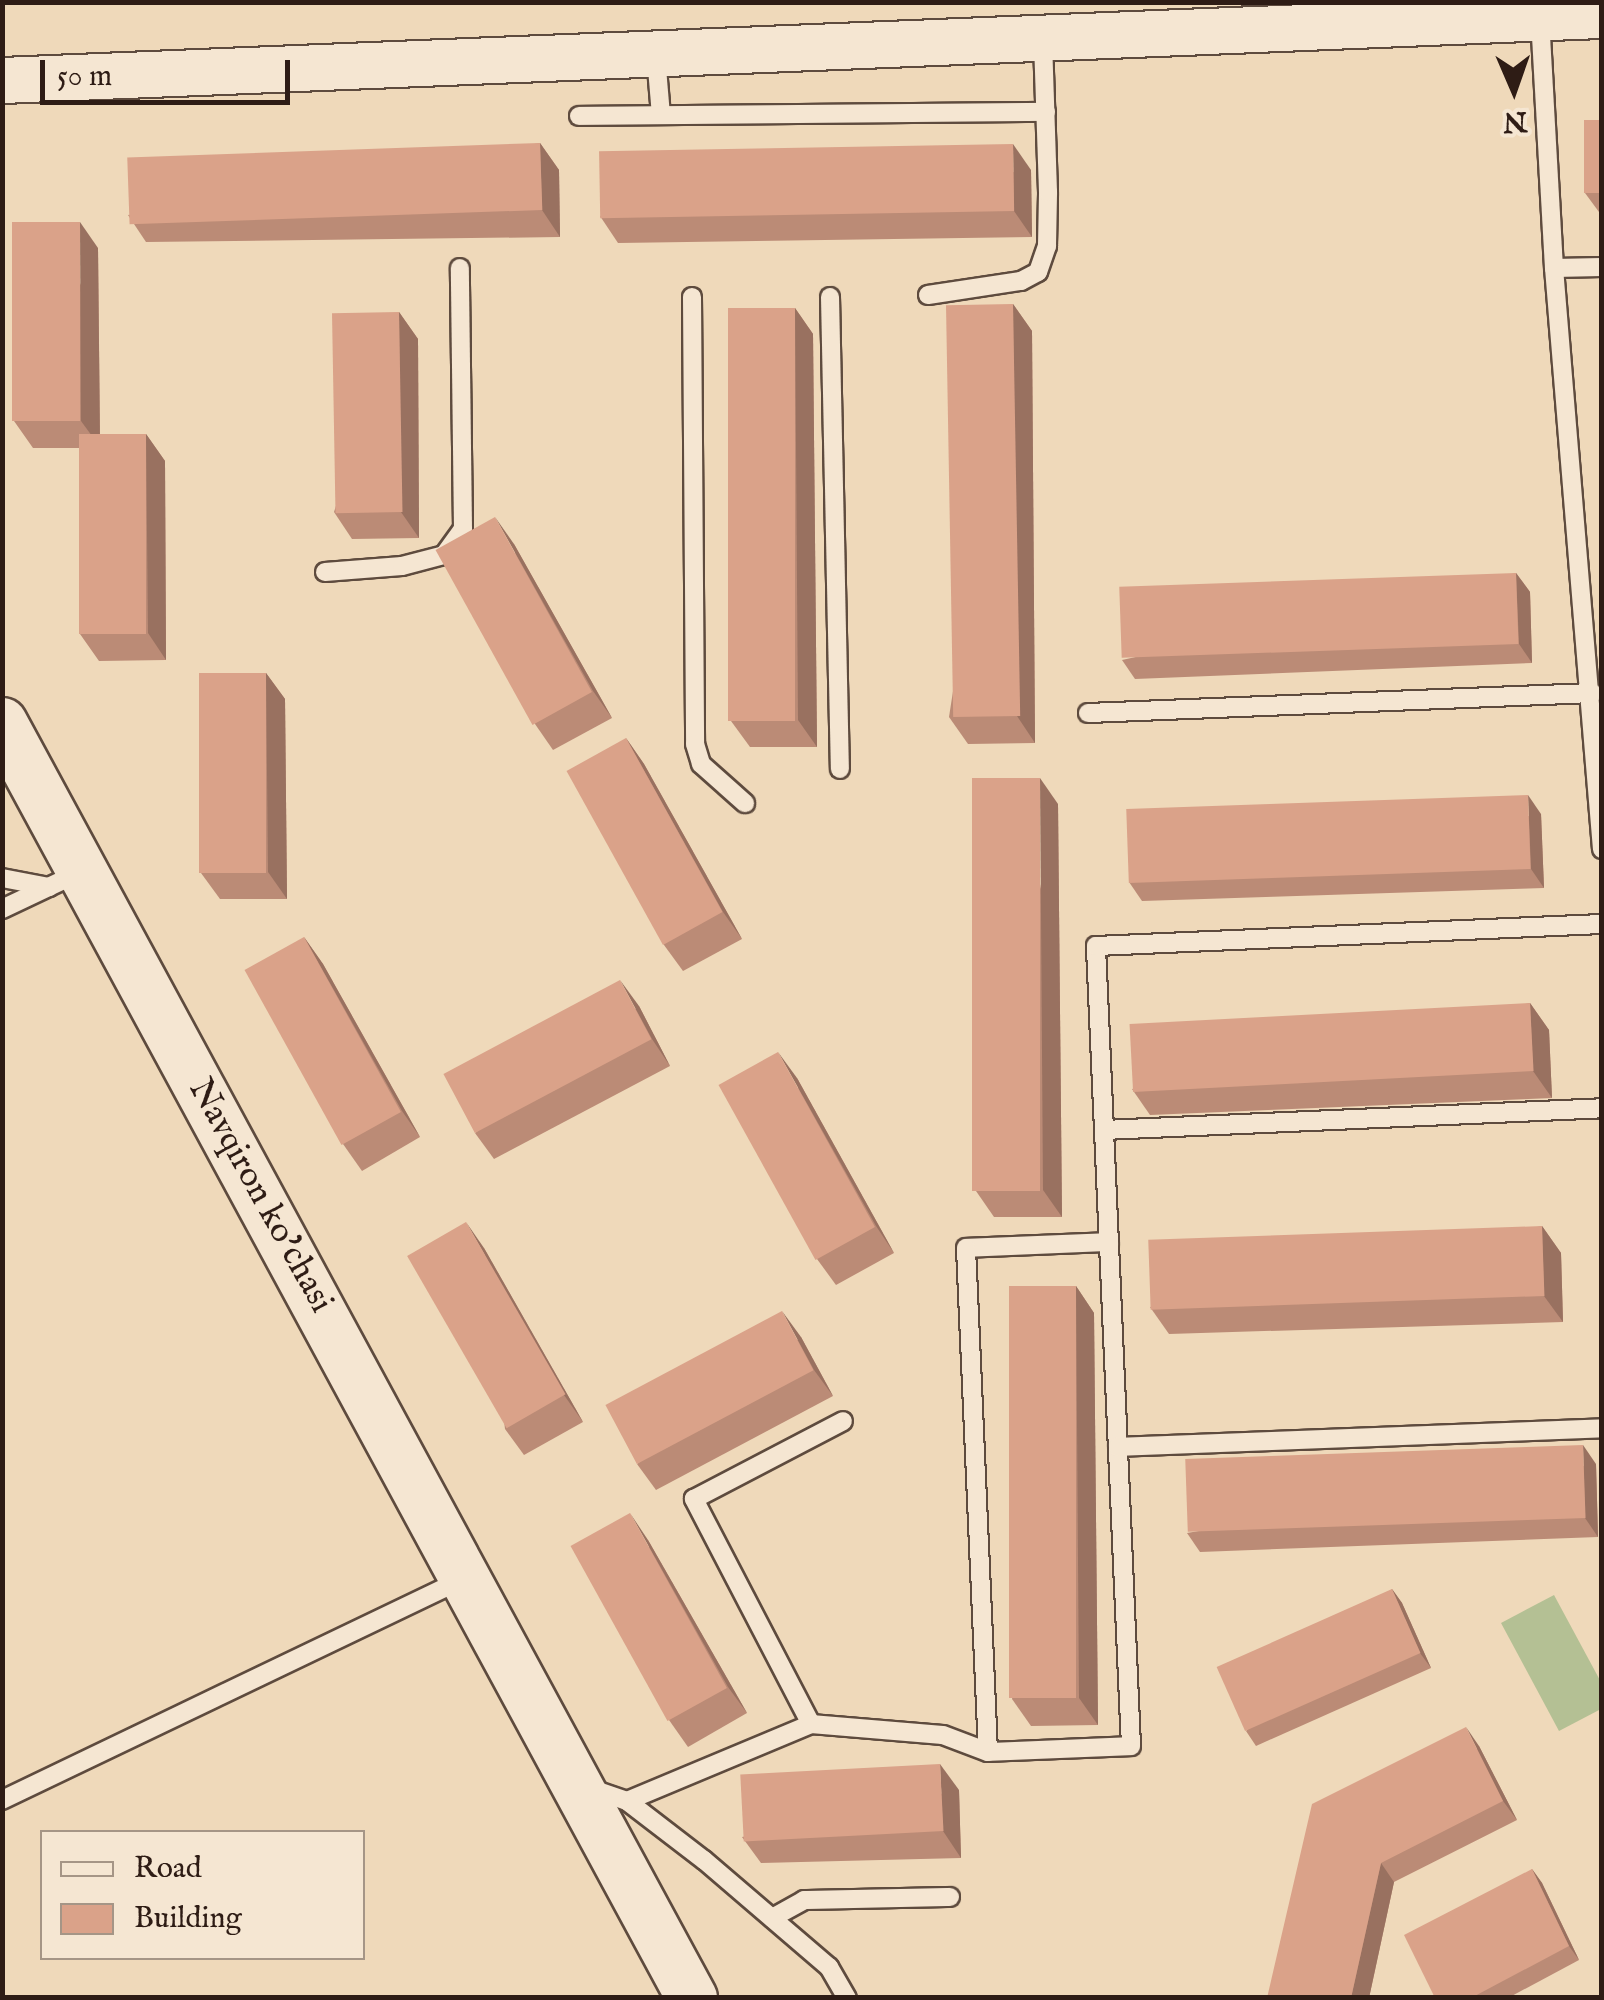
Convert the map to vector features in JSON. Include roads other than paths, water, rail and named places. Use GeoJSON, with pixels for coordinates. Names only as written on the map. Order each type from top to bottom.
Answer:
{"type":"FeatureCollection","features":[{"type":"Feature","properties":{"kind":"main road","name":"Navqiron ko'chasi"},"geometry":{"type":"LineString","coordinates":[[2,723],[66,879],[468,1577],[692,1998]]}},
{"type":"Feature","properties":{"kind":"street"},"geometry":{"type":"LineString","coordinates":[[2,80],[1602,15]]}},
{"type":"Feature","properties":{"kind":"lane"},"geometry":{"type":"LineString","coordinates":[[1540,18],[1554,268],[1602,849]]}},
{"type":"Feature","properties":{"kind":"lane"},"geometry":{"type":"LineString","coordinates":[[928,294],[1021,281],[1038,272],[1047,246],[1043,38]]}},
{"type":"Feature","properties":{"kind":"lane"},"geometry":{"type":"LineString","coordinates":[[656,54],[661,115]]}},
{"type":"Feature","properties":{"kind":"lane"},"geometry":{"type":"LineString","coordinates":[[579,116],[1046,112]]}},
{"type":"Feature","properties":{"kind":"lane"},"geometry":{"type":"LineString","coordinates":[[1554,268],[1602,266]]}},
{"type":"Feature","properties":{"kind":"lane"},"geometry":{"type":"LineString","coordinates":[[324,572],[402,566],[444,555],[463,529],[460,268]]}},
{"type":"Feature","properties":{"kind":"lane"},"geometry":{"type":"LineString","coordinates":[[692,297],[695,744],[701,764],[745,803]]}},
{"type":"Feature","properties":{"kind":"lane"},"geometry":{"type":"LineString","coordinates":[[830,297],[840,769]]}},
{"type":"Feature","properties":{"kind":"lane"},"geometry":{"type":"LineString","coordinates":[[1088,713],[1592,693]]}},
{"type":"Feature","properties":{"kind":"lane"},"geometry":{"type":"LineString","coordinates":[[2,878],[66,879]]}},
{"type":"Feature","properties":{"kind":"lane"},"geometry":{"type":"LineString","coordinates":[[2,909],[66,879]]}},
{"type":"Feature","properties":{"kind":"lane"},"geometry":{"type":"LineString","coordinates":[[628,1800],[811,1724],[942,1736],[988,1752],[1131,1746],[1096,946],[1602,924]]}},
{"type":"Feature","properties":{"kind":"lane"},"geometry":{"type":"LineString","coordinates":[[1104,1130],[1602,1108]]}},
{"type":"Feature","properties":{"kind":"lane"},"geometry":{"type":"LineString","coordinates":[[988,1752],[966,1248],[1109,1242]]}},
{"type":"Feature","properties":{"kind":"lane"},"geometry":{"type":"LineString","coordinates":[[811,1724],[694,1499],[843,1421]]}},
{"type":"Feature","properties":{"kind":"lane"},"geometry":{"type":"LineString","coordinates":[[1118,1447],[1602,1428]]}},
{"type":"Feature","properties":{"kind":"lane"},"geometry":{"type":"LineString","coordinates":[[2,1800],[468,1577]]}},
{"type":"Feature","properties":{"kind":"lane"},"geometry":{"type":"LineString","coordinates":[[580,1786],[628,1800],[830,1967],[847,1998]]}},
{"type":"Feature","properties":{"kind":"lane"},"geometry":{"type":"LineString","coordinates":[[772,1918],[804,1900],[950,1896]]}}]}
